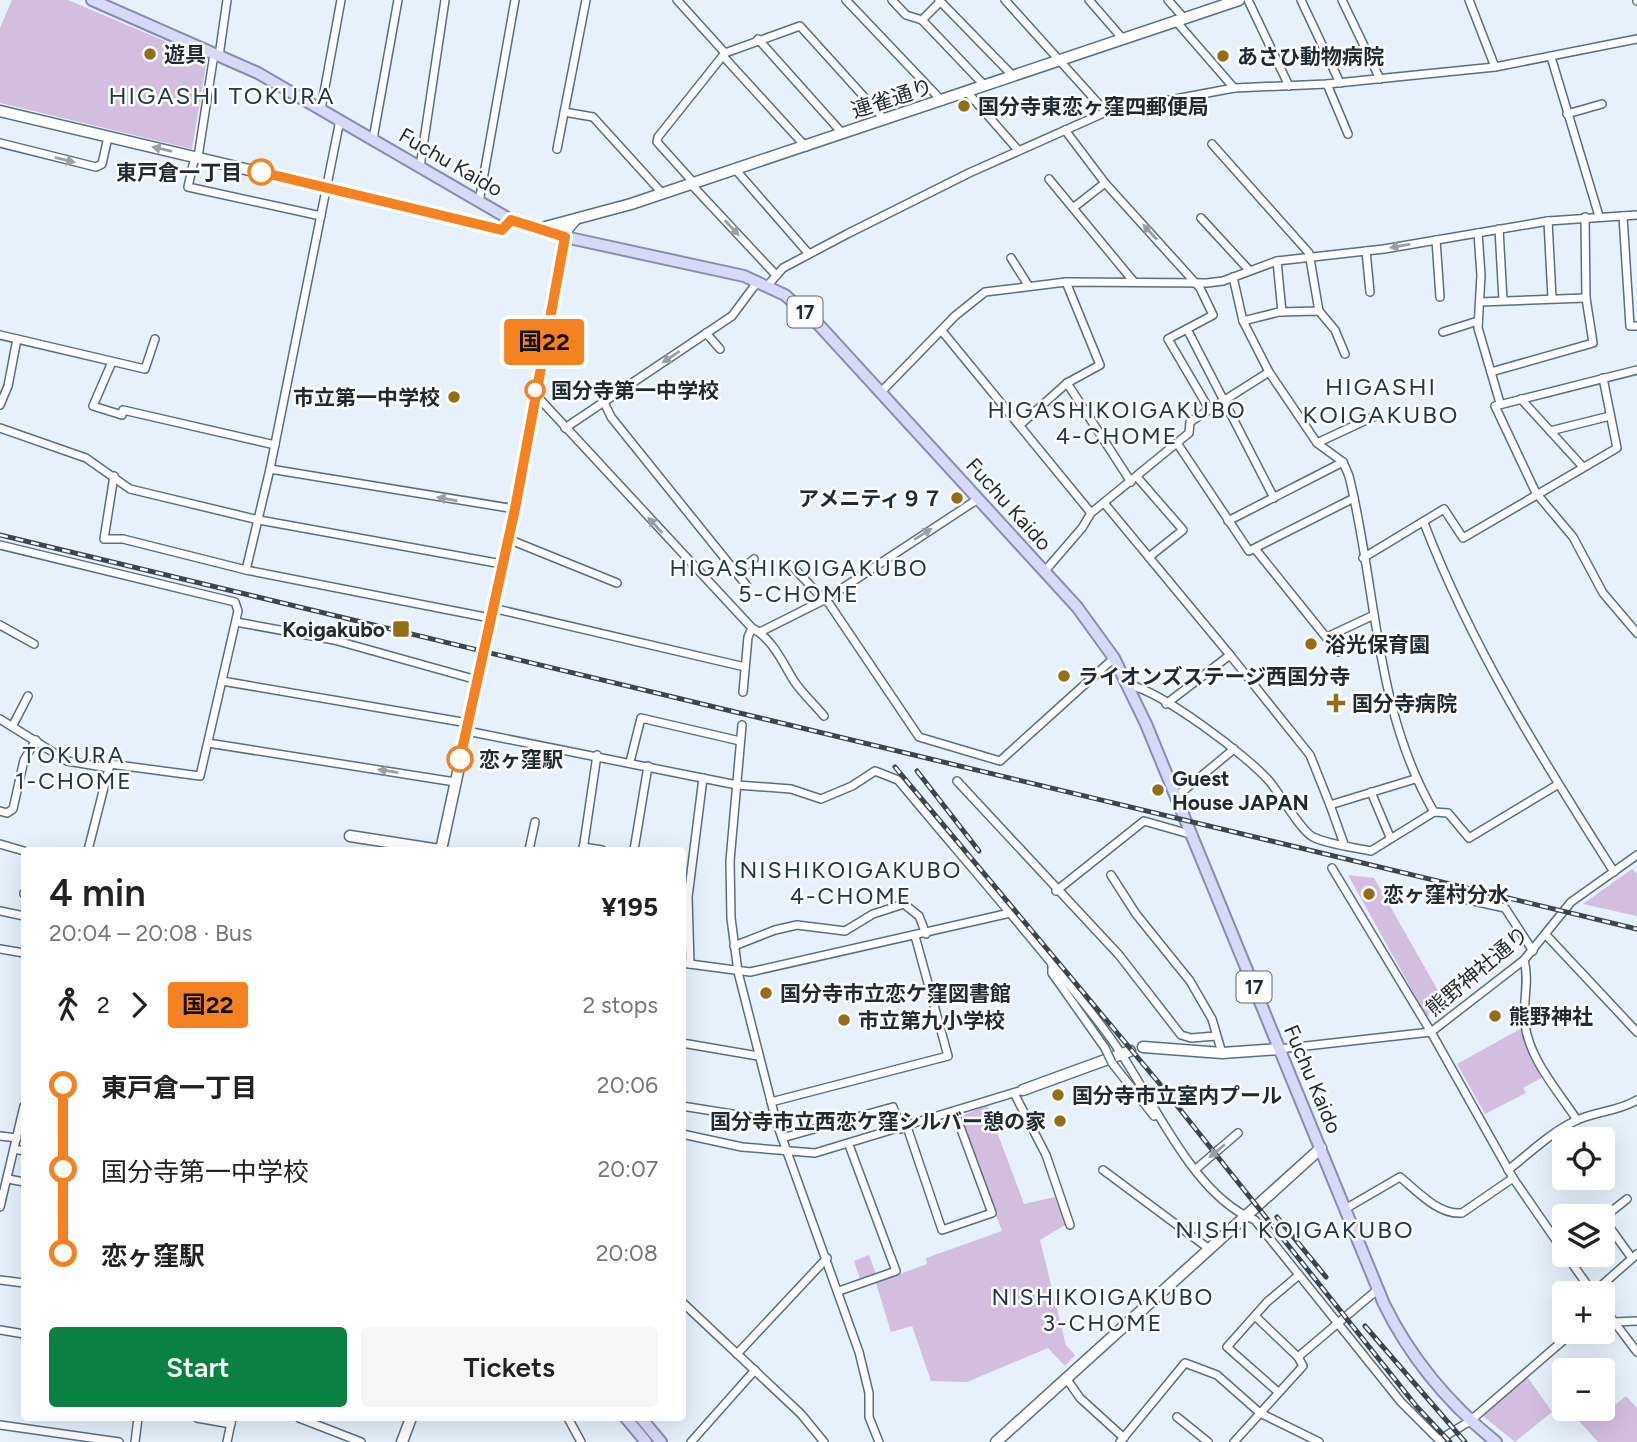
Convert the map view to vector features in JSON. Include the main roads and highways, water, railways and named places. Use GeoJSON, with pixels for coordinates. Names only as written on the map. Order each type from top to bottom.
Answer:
{"type":"FeatureCollection","features":[{"type":"Feature","properties":{"kind":"main road","name":"Fuchu Kaido"},"geometry":{"type":"LineString","coordinates":[[92,0],[258,73],[511,220],[565,237],[659,256],[763,284],[801,308],[1083,614],[1114,658],[1129,685],[1193,835],[1377,1290],[1412,1354],[1470,1421],[1496,1442]]}},
{"type":"Feature","properties":{"kind":"main road","name":"連雀通り"},"geometry":{"type":"LineString","coordinates":[[535,229],[576,220],[886,121],[1060,58],[1239,0]]}},
{"type":"Feature","properties":{"kind":"main road"},"geometry":{"type":"LineString","coordinates":[[0,111],[502,230],[511,220]]}},
{"type":"Feature","properties":{"kind":"main road"},"geometry":{"type":"LineString","coordinates":[[441,847],[515,509],[565,237],[569,225],[576,220]]}},
{"type":"Feature","properties":{"kind":"main road"},"geometry":{"type":"LineString","coordinates":[[350,836],[421,847]]}},
{"type":"Feature","properties":{"kind":"main road"},"geometry":{"type":"LineString","coordinates":[[1143,1047],[1222,1053],[1279,1049]]}},
{"type":"Feature","properties":{"kind":"main road"},"geometry":{"type":"LineString","coordinates":[[1019,1091],[1125,1052]]}},
{"type":"Feature","properties":{"kind":"main road"},"geometry":{"type":"LineString","coordinates":[[996,1442],[1321,1148]]}},
{"type":"Feature","properties":{"kind":"main road"},"geometry":{"type":"LineString","coordinates":[[402,1442],[410,1421]]}},
{"type":"Feature","properties":{"kind":"main road"},"geometry":{"type":"LineString","coordinates":[[628,1421],[646,1442]]}},
{"type":"Feature","properties":{"kind":"main road"},"geometry":{"type":"LineString","coordinates":[[644,1421],[661,1442]]}},
{"type":"Feature","properties":{"kind":"railway"},"geometry":{"type":"LineString","coordinates":[[0,535],[1637,929]]}},
{"type":"Feature","properties":{"kind":"railway"},"geometry":{"type":"LineString","coordinates":[[895,767],[1159,1083],[1417,1407],[1450,1442]]}},
{"type":"Feature","properties":{"kind":"railway"},"geometry":{"type":"LineString","coordinates":[[917,771],[979,851]]}},
{"type":"Feature","properties":{"kind":"railway"},"geometry":{"type":"LineString","coordinates":[[1277,1217],[1326,1277]]}},
{"type":"Feature","properties":{"kind":"railway"},"geometry":{"type":"LineString","coordinates":[[1365,1326],[1465,1442]]}},
{"type":"Feature","properties":{"kind":"place","name":"遊具"},"geometry":{"type":"Point","coordinates":[150,54]}},
{"type":"Feature","properties":{"kind":"place","name":"あさひ動物病院"},"geometry":{"type":"Point","coordinates":[1223,56]}},
{"type":"Feature","properties":{"kind":"place","name":"国分寺東恋ヶ窪四郵便局"},"geometry":{"type":"Point","coordinates":[964,106]}},
{"type":"Feature","properties":{"kind":"place","name":"東戸倉一丁目"},"geometry":{"type":"Point","coordinates":[261,172]}},
{"type":"Feature","properties":{"kind":"place","name":"国分寺第一中学校"},"geometry":{"type":"Point","coordinates":[535,390]}},
{"type":"Feature","properties":{"kind":"place","name":"市立第一中学校"},"geometry":{"type":"Point","coordinates":[454,397]}},
{"type":"Feature","properties":{"kind":"place","name":"アメニティ９７"},"geometry":{"type":"Point","coordinates":[957,498]}},
{"type":"Feature","properties":{"kind":"place","name":"Koigakubo"},"geometry":{"type":"Point","coordinates":[401,629]}},
{"type":"Feature","properties":{"kind":"place","name":"浴光保育園"},"geometry":{"type":"Point","coordinates":[1311,644]}},
{"type":"Feature","properties":{"kind":"place","name":"ライオンズステージ西国分寺"},"geometry":{"type":"Point","coordinates":[1064,676]}},
{"type":"Feature","properties":{"kind":"place","name":"国分寺病院"},"geometry":{"type":"Point","coordinates":[1336,703]}},
{"type":"Feature","properties":{"kind":"place","name":"恋ヶ窪駅"},"geometry":{"type":"Point","coordinates":[460,759]}},
{"type":"Feature","properties":{"kind":"place","name":"Guest House JAPAN"},"geometry":{"type":"Point","coordinates":[1158,790]}},
{"type":"Feature","properties":{"kind":"place","name":"恋ヶ窪村分水"},"geometry":{"type":"Point","coordinates":[1369,894]}},
{"type":"Feature","properties":{"kind":"place","name":"国分寺市立恋ケ窪図書館"},"geometry":{"type":"Point","coordinates":[766,993]}},
{"type":"Feature","properties":{"kind":"place","name":"熊野神社"},"geometry":{"type":"Point","coordinates":[1495,1016]}},
{"type":"Feature","properties":{"kind":"place","name":"市立第九小学校"},"geometry":{"type":"Point","coordinates":[844,1020]}},
{"type":"Feature","properties":{"kind":"place","name":"国分寺市立室内プール"},"geometry":{"type":"Point","coordinates":[1058,1095]}},
{"type":"Feature","properties":{"kind":"place","name":"国分寺市立西恋ケ窪シルバー憩の家"},"geometry":{"type":"Point","coordinates":[1060,1121]}},
{"type":"Feature","properties":{"kind":"district","name":"HIGASHI TOKURA"},"geometry":{"type":"Point","coordinates":[222,95]}},
{"type":"Feature","properties":{"kind":"district","name":"HIGASHI KOIGAKUBO"},"geometry":{"type":"Point","coordinates":[1381,400]}},
{"type":"Feature","properties":{"kind":"district","name":"HIGASHIKOIGAKUBO 4-CHOME"},"geometry":{"type":"Point","coordinates":[1117,423]}},
{"type":"Feature","properties":{"kind":"district","name":"HIGASHIKOIGAKUBO 5-CHOME"},"geometry":{"type":"Point","coordinates":[799,581]}},
{"type":"Feature","properties":{"kind":"district","name":"TOKURA 1-CHOME"},"geometry":{"type":"Point","coordinates":[74,768]}},
{"type":"Feature","properties":{"kind":"district","name":"NISHIKOIGAKUBO 4-CHOME"},"geometry":{"type":"Point","coordinates":[851,883]}},
{"type":"Feature","properties":{"kind":"district","name":"NISHI KOIGAKUBO"},"geometry":{"type":"Point","coordinates":[1295,1229]}},
{"type":"Feature","properties":{"kind":"district","name":"NISHIKOIGAKUBO 3-CHOME"},"geometry":{"type":"Point","coordinates":[1103,1310]}}]}
